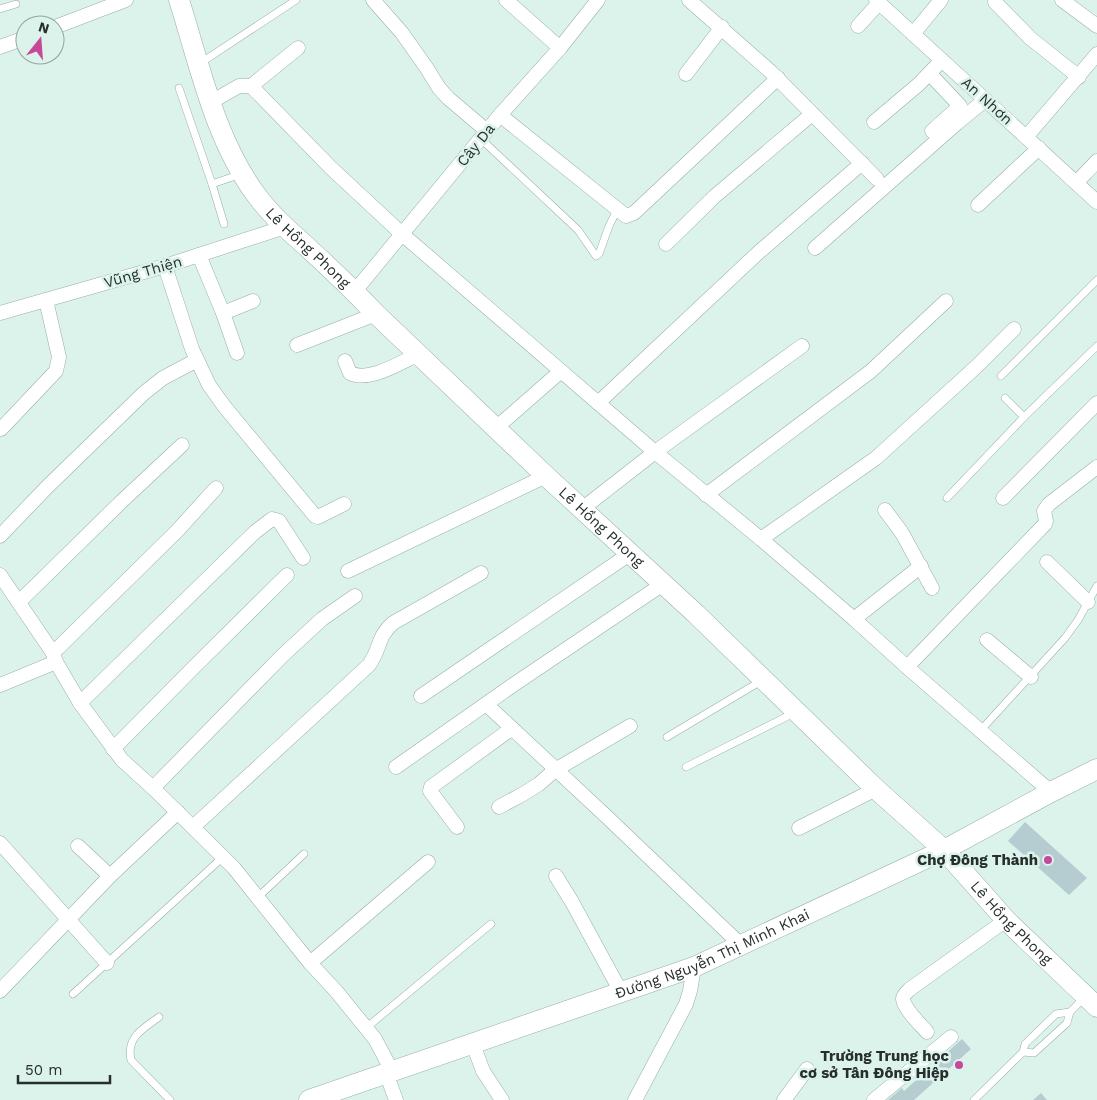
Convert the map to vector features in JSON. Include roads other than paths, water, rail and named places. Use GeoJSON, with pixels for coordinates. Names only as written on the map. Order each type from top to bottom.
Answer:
{"type":"FeatureCollection","features":[{"type":"Feature","properties":{"kind":"main road","name":"Lê Hồng Phong"},"geometry":{"type":"LineString","coordinates":[[179,0],[225,141],[241,173],[269,210],[546,476],[631,553],[876,789],[944,850],[1006,920],[1091,1002]]}},
{"type":"Feature","properties":{"kind":"main road","name":"Đường Nguyễn Thị Minh Khai"},"geometry":{"type":"LineString","coordinates":[[309,1100],[694,967],[944,850],[1097,769]]}},
{"type":"Feature","properties":{"kind":"street"},"geometry":{"type":"LineString","coordinates":[[65,23],[126,0]]}},
{"type":"Feature","properties":{"kind":"street"},"geometry":{"type":"LineString","coordinates":[[373,0],[402,32],[439,88],[484,135]]}},
{"type":"Feature","properties":{"kind":"street"},"geometry":{"type":"LineString","coordinates":[[506,0],[560,48]]}},
{"type":"Feature","properties":{"kind":"street","name":"Cây Da"},"geometry":{"type":"LineString","coordinates":[[354,291],[500,115],[560,48],[598,0]]}},
{"type":"Feature","properties":{"kind":"street"},"geometry":{"type":"LineString","coordinates":[[689,0],[778,78],[877,179]]}},
{"type":"Feature","properties":{"kind":"street"},"geometry":{"type":"LineString","coordinates":[[913,34],[941,0]]}},
{"type":"Feature","properties":{"kind":"street"},"geometry":{"type":"LineString","coordinates":[[1062,0],[1097,26]]}},
{"type":"Feature","properties":{"kind":"street"},"geometry":{"type":"LineString","coordinates":[[858,26],[878,2]]}},
{"type":"Feature","properties":{"kind":"street","name":"An Nhơn"},"geometry":{"type":"LineString","coordinates":[[878,2],[1097,202]]}},
{"type":"Feature","properties":{"kind":"street"},"geometry":{"type":"LineString","coordinates":[[995,2],[1030,38],[1079,77]]}},
{"type":"Feature","properties":{"kind":"street"},"geometry":{"type":"LineString","coordinates":[[686,74],[722,28]]}},
{"type":"Feature","properties":{"kind":"street"},"geometry":{"type":"LineString","coordinates":[[0,47],[15,42]]}},
{"type":"Feature","properties":{"kind":"street"},"geometry":{"type":"LineString","coordinates":[[211,102],[239,86],[251,86],[298,48]]}},
{"type":"Feature","properties":{"kind":"street"},"geometry":{"type":"LineString","coordinates":[[1026,136],[1097,54]]}},
{"type":"Feature","properties":{"kind":"street"},"geometry":{"type":"LineString","coordinates":[[874,122],[930,74],[942,60]]}},
{"type":"Feature","properties":{"kind":"street"},"geometry":{"type":"LineString","coordinates":[[930,74],[960,106],[932,131]]}},
{"type":"Feature","properties":{"kind":"street"},"geometry":{"type":"LineString","coordinates":[[500,115],[626,216],[634,213],[778,78]]}},
{"type":"Feature","properties":{"kind":"street"},"geometry":{"type":"LineString","coordinates":[[251,86],[331,168],[402,234],[655,452],[854,619],[980,732],[1051,792]]}},
{"type":"Feature","properties":{"kind":"street"},"geometry":{"type":"LineString","coordinates":[[815,248],[985,100]]}},
{"type":"Feature","properties":{"kind":"street"},"geometry":{"type":"LineString","coordinates":[[666,244],[715,196],[812,114]]}},
{"type":"Feature","properties":{"kind":"street"},"geometry":{"type":"LineString","coordinates":[[978,205],[1039,148]]}},
{"type":"Feature","properties":{"kind":"street"},"geometry":{"type":"LineString","coordinates":[[1076,183],[1097,161]]}},
{"type":"Feature","properties":{"kind":"street"},"geometry":{"type":"LineString","coordinates":[[598,403],[759,252],[862,163]]}},
{"type":"Feature","properties":{"kind":"street","name":"Vũng Thiện"},"geometry":{"type":"LineString","coordinates":[[0,313],[165,266],[285,227]]}},
{"type":"Feature","properties":{"kind":"street"},"geometry":{"type":"LineString","coordinates":[[199,255],[237,353]]}},
{"type":"Feature","properties":{"kind":"street"},"geometry":{"type":"LineString","coordinates":[[165,266],[197,360],[209,385],[224,406],[315,516],[323,516],[344,504]]}},
{"type":"Feature","properties":{"kind":"street"},"geometry":{"type":"LineString","coordinates":[[1,429],[56,371],[59,357],[46,300]]}},
{"type":"Feature","properties":{"kind":"street"},"geometry":{"type":"LineString","coordinates":[[223,313],[253,301]]}},
{"type":"Feature","properties":{"kind":"street"},"geometry":{"type":"LineString","coordinates":[[706,495],[871,371],[946,301]]}},
{"type":"Feature","properties":{"kind":"street"},"geometry":{"type":"LineString","coordinates":[[297,345],[376,314]]}},
{"type":"Feature","properties":{"kind":"street"},"geometry":{"type":"LineString","coordinates":[[761,540],[876,458],[976,367],[1014,329]]}},
{"type":"Feature","properties":{"kind":"street"},"geometry":{"type":"LineString","coordinates":[[582,509],[655,452],[802,346]]}},
{"type":"Feature","properties":{"kind":"street"},"geometry":{"type":"LineString","coordinates":[[345,361],[350,374],[361,377],[385,370],[419,354]]}},
{"type":"Feature","properties":{"kind":"street"},"geometry":{"type":"LineString","coordinates":[[0,536],[47,487],[144,393],[163,378],[197,360]]}},
{"type":"Feature","properties":{"kind":"street"},"geometry":{"type":"LineString","coordinates":[[496,428],[561,371]]}},
{"type":"Feature","properties":{"kind":"street"},"geometry":{"type":"LineString","coordinates":[[1003,498],[1097,403]]}},
{"type":"Feature","properties":{"kind":"street"},"geometry":{"type":"LineString","coordinates":[[19,602],[182,445]]}},
{"type":"Feature","properties":{"kind":"street"},"geometry":{"type":"LineString","coordinates":[[907,667],[1045,524],[1044,511],[1049,504],[1097,467]]}},
{"type":"Feature","properties":{"kind":"street"},"geometry":{"type":"LineString","coordinates":[[348,571],[546,476]]}},
{"type":"Feature","properties":{"kind":"street"},"geometry":{"type":"LineString","coordinates":[[0,685],[54,657],[178,530],[216,488]]}},
{"type":"Feature","properties":{"kind":"street"},"geometry":{"type":"LineString","coordinates":[[885,510],[902,533],[932,588]]}},
{"type":"Feature","properties":{"kind":"street"},"geometry":{"type":"LineString","coordinates":[[80,703],[190,594],[272,519],[279,521],[303,558]]}},
{"type":"Feature","properties":{"kind":"street"},"geometry":{"type":"LineString","coordinates":[[421,696],[631,553]]}},
{"type":"Feature","properties":{"kind":"street"},"geometry":{"type":"LineString","coordinates":[[1047,562],[1088,602]]}},
{"type":"Feature","properties":{"kind":"street"},"geometry":{"type":"LineString","coordinates":[[854,619],[921,566]]}},
{"type":"Feature","properties":{"kind":"street"},"geometry":{"type":"LineString","coordinates":[[193,827],[369,665],[376,655],[384,630],[481,573]]}},
{"type":"Feature","properties":{"kind":"street"},"geometry":{"type":"LineString","coordinates":[[0,575],[54,657],[80,703],[113,749],[129,768],[153,788],[234,868],[310,963],[336,991],[375,1039],[389,1072],[396,1100]]}},
{"type":"Feature","properties":{"kind":"street"},"geometry":{"type":"LineString","coordinates":[[113,749],[287,575]]}},
{"type":"Feature","properties":{"kind":"street"},"geometry":{"type":"LineString","coordinates":[[396,767],[663,584]]}},
{"type":"Feature","properties":{"kind":"street"},"geometry":{"type":"LineString","coordinates":[[153,788],[282,656],[322,619],[355,596]]}},
{"type":"Feature","properties":{"kind":"street"},"geometry":{"type":"LineString","coordinates":[[987,640],[1031,677]]}},
{"type":"Feature","properties":{"kind":"street"},"geometry":{"type":"LineString","coordinates":[[486,705],[741,945]]}},
{"type":"Feature","properties":{"kind":"street"},"geometry":{"type":"LineString","coordinates":[[499,807],[539,784],[555,770],[630,726]]}},
{"type":"Feature","properties":{"kind":"street"},"geometry":{"type":"LineString","coordinates":[[457,827],[433,796],[430,791],[431,787],[511,729]]}},
{"type":"Feature","properties":{"kind":"street"},"geometry":{"type":"LineString","coordinates":[[799,828],[876,789]]}},
{"type":"Feature","properties":{"kind":"street"},"geometry":{"type":"LineString","coordinates":[[3,981],[178,812]]}},
{"type":"Feature","properties":{"kind":"street"},"geometry":{"type":"LineString","coordinates":[[0,842],[107,963]]}},
{"type":"Feature","properties":{"kind":"street"},"geometry":{"type":"LineString","coordinates":[[78,846],[110,876]]}},
{"type":"Feature","properties":{"kind":"street"},"geometry":{"type":"LineString","coordinates":[[310,963],[428,862]]}},
{"type":"Feature","properties":{"kind":"street"},"geometry":{"type":"LineString","coordinates":[[556,876],[621,992]]}},
{"type":"Feature","properties":{"kind":"street"},"geometry":{"type":"LineString","coordinates":[[927,1032],[914,1018],[903,1001],[903,996],[1006,920]]}},
{"type":"Feature","properties":{"kind":"street"},"geometry":{"type":"LineString","coordinates":[[635,1100],[686,1004],[694,967]]}},
{"type":"Feature","properties":{"kind":"street"},"geometry":{"type":"LineString","coordinates":[[875,1100],[951,1037]]}},
{"type":"Feature","properties":{"kind":"street"},"geometry":{"type":"LineString","coordinates":[[473,1044],[483,1071],[502,1100]]}},
{"type":"Feature","properties":{"kind":"street"},"geometry":{"type":"LineString","coordinates":[[784,1100],[807,1069]]}},
{"type":"Feature","properties":{"kind":"lane"},"geometry":{"type":"LineString","coordinates":[[199,64],[296,0]]}},
{"type":"Feature","properties":{"kind":"lane"},"geometry":{"type":"LineString","coordinates":[[0,9],[16,4]]}},
{"type":"Feature","properties":{"kind":"lane"},"geometry":{"type":"LineString","coordinates":[[179,88],[224,224]]}},
{"type":"Feature","properties":{"kind":"lane"},"geometry":{"type":"LineString","coordinates":[[484,135],[578,230],[596,256],[599,254],[617,210]]}},
{"type":"Feature","properties":{"kind":"lane"},"geometry":{"type":"LineString","coordinates":[[212,184],[241,173]]}},
{"type":"Feature","properties":{"kind":"lane"},"geometry":{"type":"LineString","coordinates":[[1001,376],[1097,280]]}},
{"type":"Feature","properties":{"kind":"lane"},"geometry":{"type":"LineString","coordinates":[[948,498],[1024,417],[1097,346]]}},
{"type":"Feature","properties":{"kind":"lane"},"geometry":{"type":"LineString","coordinates":[[1005,398],[1024,417]]}},
{"type":"Feature","properties":{"kind":"lane"},"geometry":{"type":"LineString","coordinates":[[980,732],[1065,638],[1078,620],[1097,586]]}},
{"type":"Feature","properties":{"kind":"lane"},"geometry":{"type":"LineString","coordinates":[[667,737],[763,680]]}},
{"type":"Feature","properties":{"kind":"lane"},"geometry":{"type":"LineString","coordinates":[[686,768],[797,712]]}},
{"type":"Feature","properties":{"kind":"lane"},"geometry":{"type":"LineString","coordinates":[[258,897],[304,854]]}},
{"type":"Feature","properties":{"kind":"lane"},"geometry":{"type":"LineString","coordinates":[[73,994],[223,857]]}},
{"type":"Feature","properties":{"kind":"lane"},"geometry":{"type":"LineString","coordinates":[[366,1028],[491,924]]}},
{"type":"Feature","properties":{"kind":"lane"},"geometry":{"type":"LineString","coordinates":[[974,1100],[1023,1052],[1025,1044],[1056,1014],[1070,1012],[1091,1002]]}},
{"type":"Feature","properties":{"kind":"lane"},"geometry":{"type":"LineString","coordinates":[[1023,1052],[1034,1053],[1067,1023],[1070,1012]]}},
{"type":"Feature","properties":{"kind":"lane"},"geometry":{"type":"LineString","coordinates":[[159,1017],[136,1035],[130,1042],[129,1052],[131,1060],[170,1100]]}},
{"type":"Feature","properties":{"kind":"place","name":"Chợ Đông Thành"},"geometry":{"type":"Point","coordinates":[1048,860]}},
{"type":"Feature","properties":{"kind":"place","name":"Trường Trung học cơ sở Tân Đông Hiệp"},"geometry":{"type":"Point","coordinates":[959,1065]}}]}
